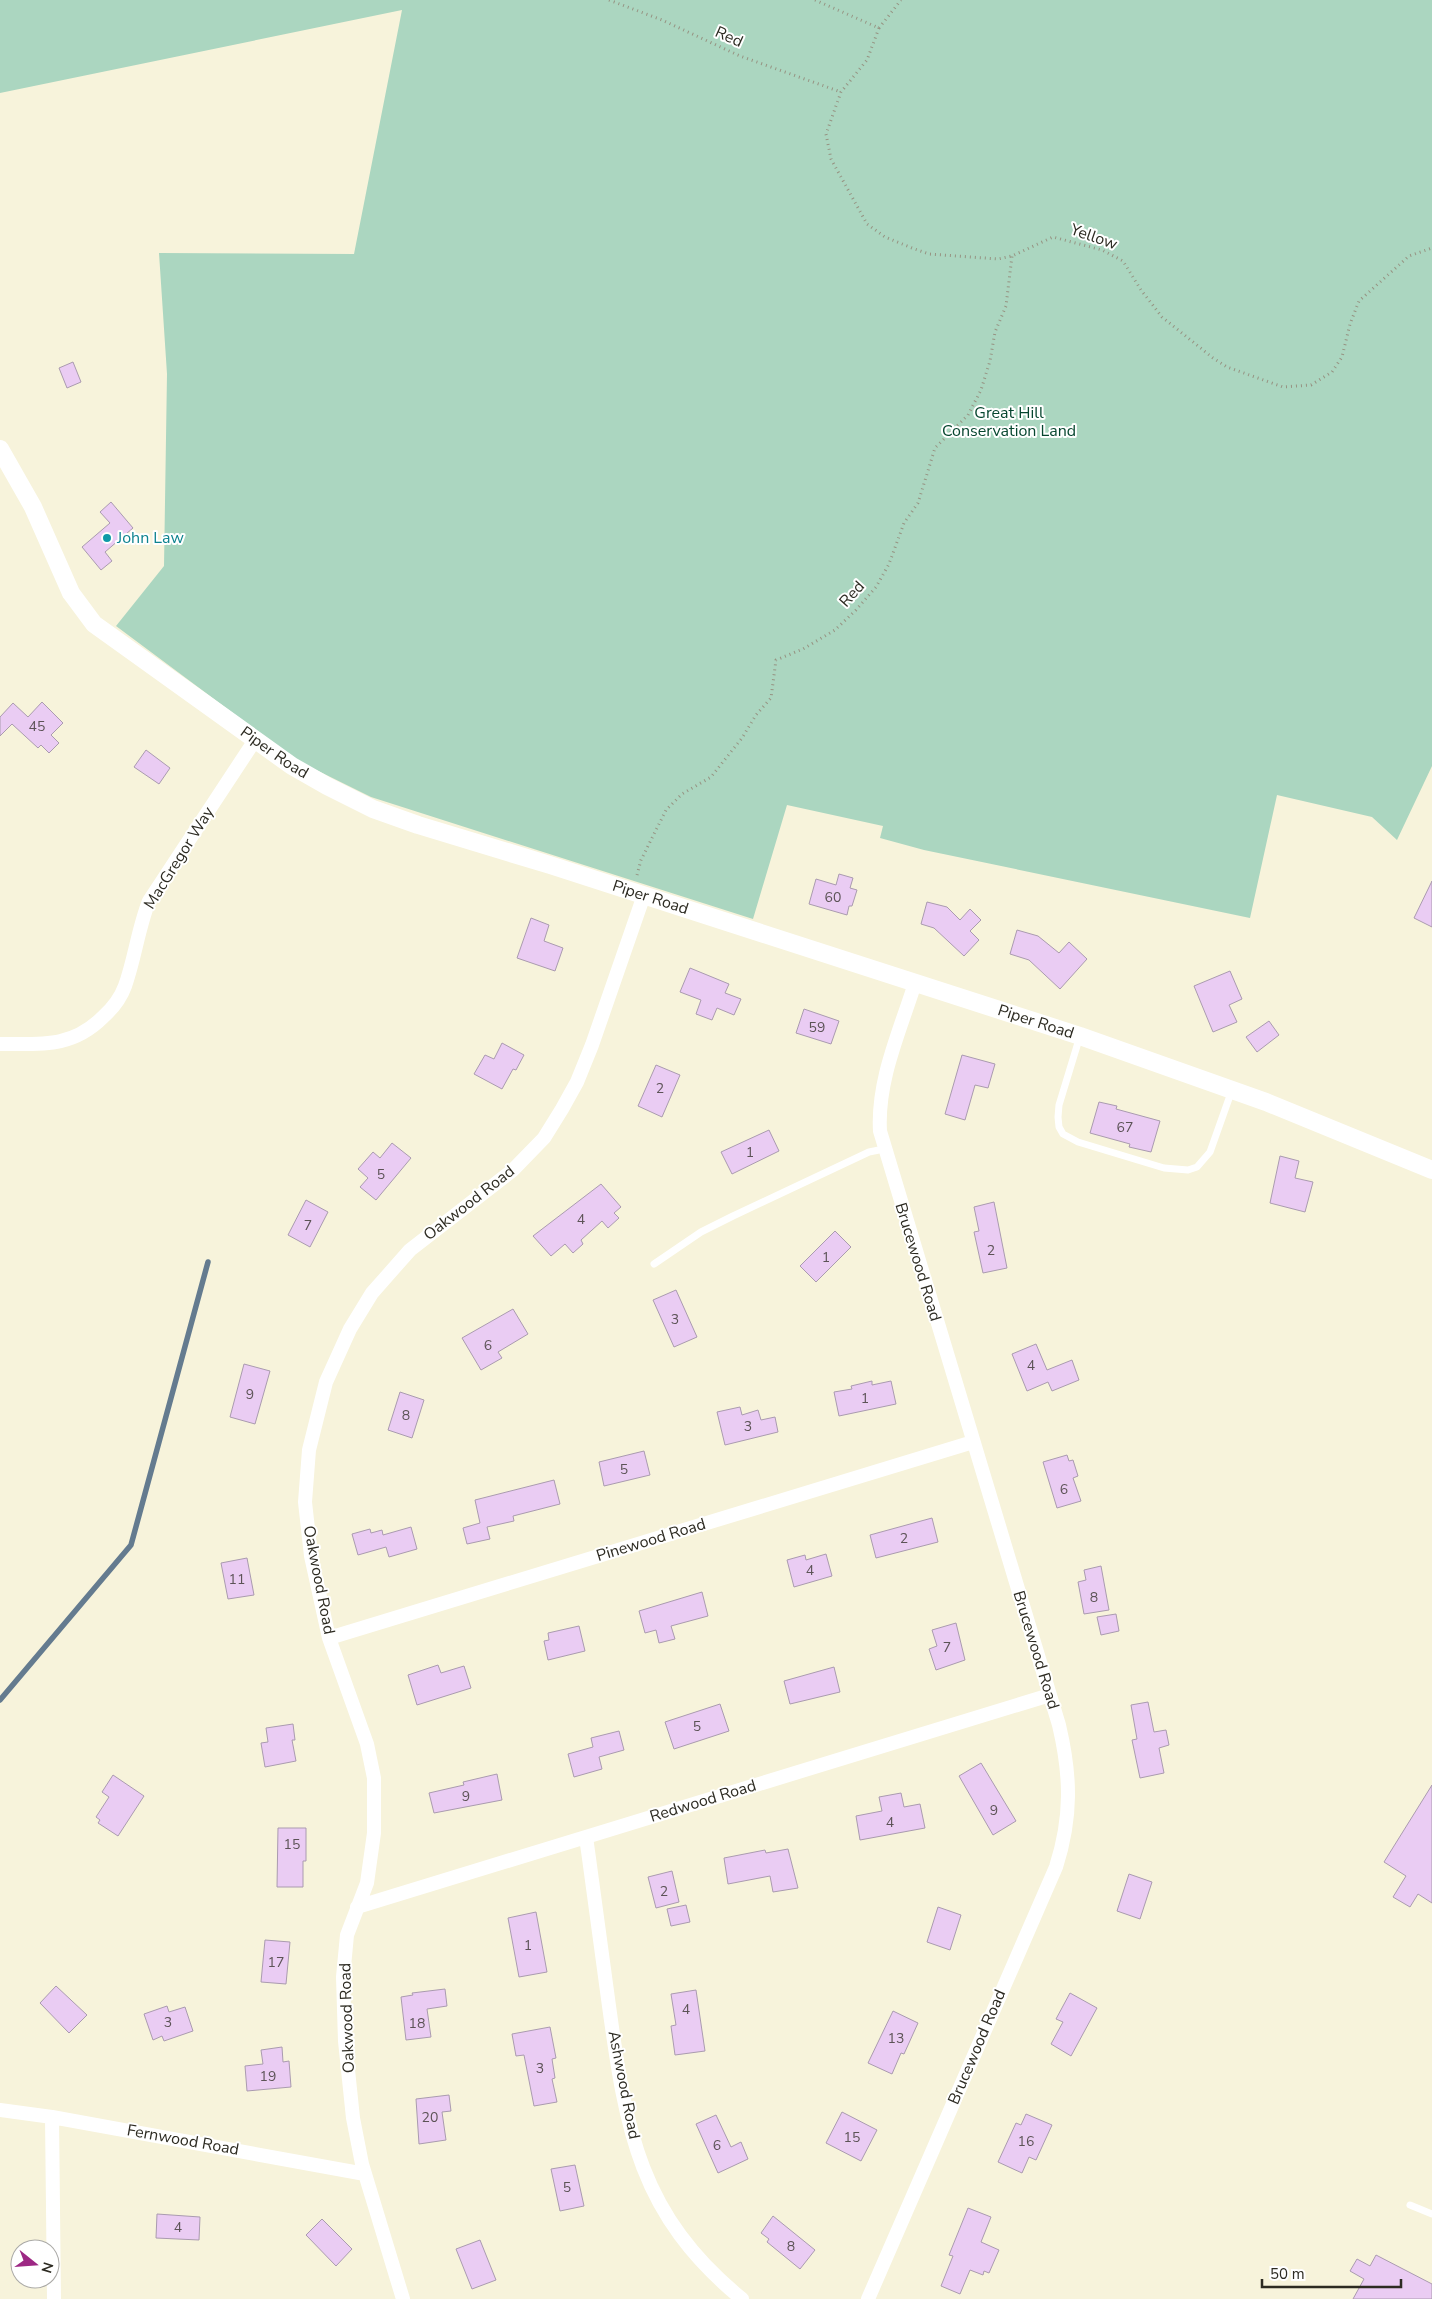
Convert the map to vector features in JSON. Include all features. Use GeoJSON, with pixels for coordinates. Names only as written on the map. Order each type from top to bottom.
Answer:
{"type":"FeatureCollection","features":[{"type":"Feature","properties":{"kind":"street","name":"Piper Road"},"geometry":{"type":"LineString","coordinates":[[0,448],[33,507],[68,589],[88,617],[112,638],[255,740],[315,779],[380,812],[1080,1036],[1232,1090],[1432,1170]]}},
{"type":"Feature","properties":{"kind":"street","name":"MacGregor Way"},"geometry":{"type":"LineString","coordinates":[[0,1044],[38,1044],[69,1040],[92,1028],[111,1010],[125,988],[140,923],[149,901],[255,740]]}},
{"type":"Feature","properties":{"kind":"street","name":"Oakwood Road"},"geometry":{"type":"LineString","coordinates":[[403,2299],[365,2174],[353,2118],[345,2040],[344,1986],[347,1935],[367,1883],[374,1833],[374,1778],[367,1744],[329,1638],[311,1556],[306,1502],[309,1450],[326,1382],[350,1329],[372,1293],[410,1250],[513,1170],[544,1138],[577,1082],[588,1055],[614,987],[638,893]]}},
{"type":"Feature","properties":{"kind":"street","name":"Brucewood Road"},"geometry":{"type":"LineString","coordinates":[[868,2299],[1056,1867],[1064,1841],[1069,1798],[1065,1751],[1050,1695],[884,1150],[880,1130],[881,1096],[885,1078],[915,983]]}},
{"type":"Feature","properties":{"kind":"street","name":"Pinewood Road"},"geometry":{"type":"LineString","coordinates":[[329,1638],[973,1442]]}},
{"type":"Feature","properties":{"kind":"street","name":"Redwood Road"},"geometry":{"type":"LineString","coordinates":[[357,1907],[1050,1695]]}},
{"type":"Feature","properties":{"kind":"street","name":"Ashwood Road"},"geometry":{"type":"LineString","coordinates":[[586,1837],[619,2078],[638,2155],[658,2200],[684,2242],[720,2281],[742,2299]]}},
{"type":"Feature","properties":{"kind":"street","name":"Fernwood Road"},"geometry":{"type":"LineString","coordinates":[[0,2110],[52,2116],[365,2174]]}},
{"type":"Feature","properties":{"kind":"street"},"geometry":{"type":"LineString","coordinates":[[52,2116],[54,2299]]}},
{"type":"Feature","properties":{"kind":"lane"},"geometry":{"type":"LineString","coordinates":[[1080,1036],[1058,1105],[1059,1126],[1064,1134],[1078,1142],[1164,1168],[1188,1170],[1197,1167],[1210,1152],[1232,1090]]}},
{"type":"Feature","properties":{"kind":"lane"},"geometry":{"type":"LineString","coordinates":[[654,1264],[701,1232],[869,1152],[884,1150]]}},
{"type":"Feature","properties":{"kind":"lane"},"geometry":{"type":"LineString","coordinates":[[1410,2205],[1432,2214]]}},
{"type":"Feature","properties":{"kind":"path","name":"Red"},"geometry":{"type":"LineString","coordinates":[[609,0],[662,20],[740,56],[841,92]]}},
{"type":"Feature","properties":{"kind":"path"},"geometry":{"type":"LineString","coordinates":[[815,0],[879,28]]}},
{"type":"Feature","properties":{"kind":"path","name":"Yellow"},"geometry":{"type":"LineString","coordinates":[[900,0],[879,28],[867,60],[841,92],[826,134],[831,159],[867,224],[885,236],[929,254],[998,259],[1012,256],[1053,237],[1102,250],[1124,261],[1141,290],[1162,317],[1213,358],[1227,367],[1282,387],[1311,384],[1332,372],[1342,357],[1350,324],[1359,301],[1409,256],[1432,248]]}},
{"type":"Feature","properties":{"kind":"path","name":"Red"},"geometry":{"type":"LineString","coordinates":[[638,893],[641,860],[666,810],[682,794],[711,776],[742,738],[756,715],[771,698],[776,660],[803,649],[835,630],[876,587],[889,564],[904,523],[918,503],[935,448],[968,415],[981,390],[990,361],[995,332],[1006,306],[1012,256]]}},
{"type":"Feature","properties":{"kind":"green space","name":"Great Hill Conservation Land"},"geometry":{"type":"Polygon","coordinates":[[[0,0],[1432,0],[1432,766],[1397,840],[1372,817],[1277,795],[1250,918],[924,850],[880,838],[883,826],[787,805],[753,919],[371,797],[296,760],[116,626],[164,566],[167,374],[159,253],[354,254],[402,10],[0,93],[0,0]]]}},
{"type":"Feature","properties":{"kind":"building"},"geometry":{"type":"Polygon","coordinates":[[[73,362],[81,382],[67,388],[59,368],[73,362]]]}},
{"type":"Feature","properties":{"kind":"building","name":"John Law"},"geometry":{"type":"Polygon","coordinates":[[[111,502],[133,528],[105,552],[112,561],[101,570],[82,547],[110,523],[100,512],[111,502]]]}},
{"type":"Feature","properties":{"kind":"building"},"geometry":{"type":"Polygon","coordinates":[[[42,702],[63,723],[51,735],[59,743],[49,753],[41,745],[38,748],[12,724],[0,736],[0,717],[13,703],[28,717],[42,702]]]}},
{"type":"Feature","properties":{"kind":"building"},"geometry":{"type":"Polygon","coordinates":[[[146,750],[170,768],[159,784],[134,767],[146,750]]]}},
{"type":"Feature","properties":{"kind":"building"},"geometry":{"type":"Polygon","coordinates":[[[839,874],[853,878],[850,888],[857,890],[847,915],[809,904],[816,879],[836,885],[839,874]]]}},
{"type":"Feature","properties":{"kind":"building"},"geometry":{"type":"Polygon","coordinates":[[[1432,881],[1432,927],[1414,918],[1432,881]]]}},
{"type":"Feature","properties":{"kind":"building"},"geometry":{"type":"Polygon","coordinates":[[[927,902],[947,907],[960,920],[970,909],[981,920],[970,931],[979,940],[964,956],[934,928],[921,924],[927,902]]]}},
{"type":"Feature","properties":{"kind":"building"},"geometry":{"type":"Polygon","coordinates":[[[531,918],[549,925],[544,941],[563,948],[555,971],[517,958],[531,918]]]}},
{"type":"Feature","properties":{"kind":"building"},"geometry":{"type":"Polygon","coordinates":[[[1017,930],[1038,936],[1059,953],[1069,942],[1087,959],[1060,989],[1029,960],[1010,954],[1017,930]]]}},
{"type":"Feature","properties":{"kind":"building"},"geometry":{"type":"Polygon","coordinates":[[[690,968],[729,984],[725,993],[741,999],[734,1015],[717,1008],[712,1020],[696,1014],[701,1000],[680,992],[690,968]]]}},
{"type":"Feature","properties":{"kind":"building"},"geometry":{"type":"Polygon","coordinates":[[[1230,971],[1242,999],[1229,1005],[1237,1022],[1213,1032],[1194,986],[1230,971]]]}},
{"type":"Feature","properties":{"kind":"building"},"geometry":{"type":"Polygon","coordinates":[[[804,1009],[839,1021],[831,1044],[796,1033],[804,1009]]]}},
{"type":"Feature","properties":{"kind":"building"},"geometry":{"type":"Polygon","coordinates":[[[1269,1021],[1279,1035],[1257,1052],[1246,1037],[1269,1021]]]}},
{"type":"Feature","properties":{"kind":"building"},"geometry":{"type":"Polygon","coordinates":[[[502,1043],[524,1055],[516,1070],[513,1069],[502,1089],[474,1074],[485,1055],[494,1059],[502,1043]]]}},
{"type":"Feature","properties":{"kind":"building"},"geometry":{"type":"Polygon","coordinates":[[[962,1055],[995,1064],[988,1088],[975,1085],[965,1120],[945,1114],[962,1055]]]}},
{"type":"Feature","properties":{"kind":"building"},"geometry":{"type":"Polygon","coordinates":[[[656,1065],[680,1075],[662,1117],[638,1106],[656,1065]]]}},
{"type":"Feature","properties":{"kind":"building"},"geometry":{"type":"Polygon","coordinates":[[[1099,1102],[1117,1106],[1116,1109],[1160,1121],[1151,1152],[1129,1147],[1130,1144],[1090,1133],[1099,1102]]]}},
{"type":"Feature","properties":{"kind":"building"},"geometry":{"type":"Polygon","coordinates":[[[769,1130],[779,1151],[732,1174],[721,1152],[769,1130]]]}},
{"type":"Feature","properties":{"kind":"building"},"geometry":{"type":"Polygon","coordinates":[[[392,1143],[411,1158],[376,1200],[360,1187],[368,1178],[358,1169],[373,1152],[380,1158],[392,1143]]]}},
{"type":"Feature","properties":{"kind":"building"},"geometry":{"type":"Polygon","coordinates":[[[1280,1156],[1299,1161],[1295,1178],[1313,1182],[1305,1212],[1270,1203],[1280,1156]]]}},
{"type":"Feature","properties":{"kind":"building"},"geometry":{"type":"Polygon","coordinates":[[[601,1184],[621,1207],[614,1213],[619,1218],[608,1228],[602,1221],[581,1240],[583,1244],[573,1253],[565,1244],[551,1256],[533,1236],[601,1184]]]}},
{"type":"Feature","properties":{"kind":"building"},"geometry":{"type":"Polygon","coordinates":[[[306,1200],[328,1212],[310,1247],[288,1235],[306,1200]]]}},
{"type":"Feature","properties":{"kind":"building"},"geometry":{"type":"Polygon","coordinates":[[[994,1202],[1007,1268],[983,1273],[974,1232],[979,1231],[974,1207],[994,1202]]]}},
{"type":"Feature","properties":{"kind":"building"},"geometry":{"type":"Polygon","coordinates":[[[835,1231],[851,1247],[816,1282],[800,1266],[835,1231]]]}},
{"type":"Feature","properties":{"kind":"building"},"geometry":{"type":"Polygon","coordinates":[[[676,1290],[697,1337],[674,1347],[653,1300],[676,1290]]]}},
{"type":"Feature","properties":{"kind":"building"},"geometry":{"type":"Polygon","coordinates":[[[513,1309],[528,1334],[498,1352],[502,1358],[481,1370],[462,1338],[513,1309]]]}},
{"type":"Feature","properties":{"kind":"building"},"geometry":{"type":"Polygon","coordinates":[[[1036,1344],[1047,1370],[1072,1360],[1079,1380],[1052,1391],[1048,1382],[1027,1391],[1012,1354],[1036,1344]]]}},
{"type":"Feature","properties":{"kind":"building"},"geometry":{"type":"Polygon","coordinates":[[[244,1364],[270,1371],[255,1424],[230,1417],[244,1364]]]}},
{"type":"Feature","properties":{"kind":"building"},"geometry":{"type":"Polygon","coordinates":[[[872,1381],[872,1385],[891,1381],[896,1404],[839,1416],[834,1392],[852,1389],[851,1386],[872,1381]]]}},
{"type":"Feature","properties":{"kind":"building"},"geometry":{"type":"Polygon","coordinates":[[[400,1392],[424,1400],[412,1438],[388,1430],[400,1392]]]}},
{"type":"Feature","properties":{"kind":"building"},"geometry":{"type":"Polygon","coordinates":[[[740,1407],[742,1415],[758,1410],[761,1420],[775,1417],[778,1432],[725,1445],[717,1412],[740,1407]]]}},
{"type":"Feature","properties":{"kind":"building"},"geometry":{"type":"Polygon","coordinates":[[[644,1451],[650,1475],[604,1486],[599,1462],[644,1451]]]}},
{"type":"Feature","properties":{"kind":"building"},"geometry":{"type":"Polygon","coordinates":[[[1067,1455],[1069,1461],[1073,1460],[1078,1476],[1073,1478],[1081,1501],[1057,1508],[1043,1462],[1067,1455]]]}},
{"type":"Feature","properties":{"kind":"building"},"geometry":{"type":"Polygon","coordinates":[[[554,1480],[560,1504],[513,1516],[514,1521],[487,1527],[490,1539],[467,1544],[463,1528],[480,1523],[475,1500],[554,1480]]]}},
{"type":"Feature","properties":{"kind":"building"},"geometry":{"type":"Polygon","coordinates":[[[932,1518],[938,1542],[876,1558],[870,1535],[932,1518]]]}},
{"type":"Feature","properties":{"kind":"building"},"geometry":{"type":"Polygon","coordinates":[[[411,1527],[417,1549],[389,1557],[386,1547],[358,1555],[352,1534],[370,1529],[371,1533],[382,1530],[383,1535],[411,1527]]]}},
{"type":"Feature","properties":{"kind":"building"},"geometry":{"type":"Polygon","coordinates":[[[826,1554],[832,1576],[794,1587],[787,1560],[805,1555],[806,1560],[826,1554]]]}},
{"type":"Feature","properties":{"kind":"building"},"geometry":{"type":"Polygon","coordinates":[[[247,1558],[254,1595],[228,1599],[221,1563],[247,1558]]]}},
{"type":"Feature","properties":{"kind":"building"},"geometry":{"type":"Polygon","coordinates":[[[1101,1566],[1109,1610],[1084,1614],[1078,1582],[1086,1580],[1084,1570],[1101,1566]]]}},
{"type":"Feature","properties":{"kind":"building"},"geometry":{"type":"Polygon","coordinates":[[[702,1592],[708,1616],[671,1626],[675,1639],[659,1643],[656,1630],[645,1633],[639,1611],[702,1592]]]}},
{"type":"Feature","properties":{"kind":"building"},"geometry":{"type":"Polygon","coordinates":[[[1116,1614],[1119,1631],[1101,1635],[1097,1617],[1116,1614]]]}},
{"type":"Feature","properties":{"kind":"building"},"geometry":{"type":"Polygon","coordinates":[[[956,1623],[965,1660],[936,1670],[929,1649],[937,1646],[932,1630],[956,1623]]]}},
{"type":"Feature","properties":{"kind":"building"},"geometry":{"type":"Polygon","coordinates":[[[579,1626],[585,1651],[548,1660],[544,1641],[549,1640],[548,1633],[579,1626]]]}},
{"type":"Feature","properties":{"kind":"building"},"geometry":{"type":"Polygon","coordinates":[[[438,1665],[441,1673],[464,1666],[471,1688],[417,1705],[408,1675],[438,1665]]]}},
{"type":"Feature","properties":{"kind":"building"},"geometry":{"type":"Polygon","coordinates":[[[834,1667],[840,1692],[790,1704],[784,1681],[834,1667]]]}},
{"type":"Feature","properties":{"kind":"building"},"geometry":{"type":"Polygon","coordinates":[[[1148,1702],[1154,1732],[1166,1730],[1169,1745],[1159,1748],[1164,1773],[1140,1778],[1132,1740],[1137,1739],[1131,1705],[1148,1702]]]}},
{"type":"Feature","properties":{"kind":"building"},"geometry":{"type":"Polygon","coordinates":[[[720,1704],[729,1731],[674,1749],[665,1722],[720,1704]]]}},
{"type":"Feature","properties":{"kind":"building"},"geometry":{"type":"Polygon","coordinates":[[[293,1724],[295,1740],[292,1740],[296,1761],[265,1767],[261,1743],[268,1742],[266,1728],[293,1724]]]}},
{"type":"Feature","properties":{"kind":"building"},"geometry":{"type":"Polygon","coordinates":[[[619,1731],[624,1750],[599,1757],[602,1769],[574,1777],[568,1754],[593,1747],[591,1738],[619,1731]]]}},
{"type":"Feature","properties":{"kind":"building"},"geometry":{"type":"Polygon","coordinates":[[[981,1763],[1016,1821],[993,1835],[959,1776],[981,1763]]]}},
{"type":"Feature","properties":{"kind":"building"},"geometry":{"type":"Polygon","coordinates":[[[497,1774],[502,1800],[434,1813],[429,1793],[464,1785],[463,1782],[497,1774]]]}},
{"type":"Feature","properties":{"kind":"building"},"geometry":{"type":"Polygon","coordinates":[[[113,1775],[144,1796],[118,1836],[98,1823],[100,1820],[96,1817],[109,1797],[102,1792],[113,1775]]]}},
{"type":"Feature","properties":{"kind":"building"},"geometry":{"type":"Polygon","coordinates":[[[1432,1785],[1432,1903],[1418,1894],[1410,1907],[1393,1897],[1406,1876],[1384,1862],[1432,1785]]]}},
{"type":"Feature","properties":{"kind":"building"},"geometry":{"type":"Polygon","coordinates":[[[901,1793],[904,1807],[920,1804],[925,1828],[860,1840],[856,1816],[882,1811],[879,1797],[901,1793]]]}},
{"type":"Feature","properties":{"kind":"building"},"geometry":{"type":"Polygon","coordinates":[[[278,1828],[306,1828],[306,1861],[303,1861],[303,1887],[277,1887],[278,1828]]]}},
{"type":"Feature","properties":{"kind":"building"},"geometry":{"type":"Polygon","coordinates":[[[788,1849],[798,1888],[773,1892],[770,1876],[728,1884],[724,1858],[765,1850],[766,1853],[788,1849]]]}},
{"type":"Feature","properties":{"kind":"building"},"geometry":{"type":"Polygon","coordinates":[[[672,1871],[679,1902],[656,1908],[648,1877],[672,1871]]]}},
{"type":"Feature","properties":{"kind":"building"},"geometry":{"type":"Polygon","coordinates":[[[1129,1874],[1152,1882],[1140,1919],[1117,1911],[1129,1874]]]}},
{"type":"Feature","properties":{"kind":"building"},"geometry":{"type":"Polygon","coordinates":[[[686,1905],[690,1922],[671,1926],[667,1909],[686,1905]]]}},
{"type":"Feature","properties":{"kind":"building"},"geometry":{"type":"Polygon","coordinates":[[[938,1907],[961,1915],[950,1950],[927,1942],[938,1907]]]}},
{"type":"Feature","properties":{"kind":"building"},"geometry":{"type":"Polygon","coordinates":[[[536,1912],[547,1972],[519,1977],[508,1918],[536,1912]]]}},
{"type":"Feature","properties":{"kind":"building"},"geometry":{"type":"Polygon","coordinates":[[[265,1940],[290,1942],[286,1984],[261,1982],[265,1940]]]}},
{"type":"Feature","properties":{"kind":"building"},"geometry":{"type":"Polygon","coordinates":[[[56,1986],[87,2015],[69,2033],[40,2003],[56,1986]]]}},
{"type":"Feature","properties":{"kind":"building"},"geometry":{"type":"Polygon","coordinates":[[[445,1989],[447,2006],[427,2009],[431,2037],[406,2040],[401,1997],[413,1995],[412,1993],[445,1989]]]}},
{"type":"Feature","properties":{"kind":"building"},"geometry":{"type":"Polygon","coordinates":[[[696,1990],[705,2051],[675,2055],[671,2026],[676,2025],[671,1994],[696,1990]]]}},
{"type":"Feature","properties":{"kind":"building"},"geometry":{"type":"Polygon","coordinates":[[[1070,1993],[1097,2008],[1071,2056],[1051,2044],[1063,2022],[1056,2019],[1070,1993]]]}},
{"type":"Feature","properties":{"kind":"building"},"geometry":{"type":"Polygon","coordinates":[[[167,2006],[169,2012],[185,2007],[193,2031],[164,2041],[162,2036],[153,2040],[144,2014],[167,2006]]]}},
{"type":"Feature","properties":{"kind":"building"},"geometry":{"type":"Polygon","coordinates":[[[893,2011],[918,2023],[904,2054],[901,2053],[892,2074],[868,2063],[893,2011]]]}},
{"type":"Feature","properties":{"kind":"building"},"geometry":{"type":"Polygon","coordinates":[[[550,2027],[556,2058],[552,2059],[555,2078],[552,2079],[557,2102],[534,2106],[524,2055],[516,2056],[512,2034],[550,2027]]]}},
{"type":"Feature","properties":{"kind":"building"},"geometry":{"type":"Polygon","coordinates":[[[282,2047],[283,2062],[289,2061],[291,2087],[247,2091],[245,2066],[263,2064],[261,2050],[282,2047]]]}},
{"type":"Feature","properties":{"kind":"building"},"geometry":{"type":"Polygon","coordinates":[[[449,2095],[451,2111],[442,2112],[446,2140],[419,2144],[416,2099],[449,2095]]]}},
{"type":"Feature","properties":{"kind":"building"},"geometry":{"type":"Polygon","coordinates":[[[842,2112],[877,2130],[861,2161],[826,2143],[842,2112]]]}},
{"type":"Feature","properties":{"kind":"building"},"geometry":{"type":"Polygon","coordinates":[[[1026,2114],[1052,2125],[1036,2160],[1029,2157],[1022,2173],[998,2162],[1016,2123],[1021,2125],[1026,2114]]]}},
{"type":"Feature","properties":{"kind":"building"},"geometry":{"type":"Polygon","coordinates":[[[716,2115],[731,2147],[741,2142],[748,2159],[718,2173],[696,2124],[716,2115]]]}},
{"type":"Feature","properties":{"kind":"building"},"geometry":{"type":"Polygon","coordinates":[[[575,2165],[584,2206],[560,2211],[551,2169],[575,2165]]]}},
{"type":"Feature","properties":{"kind":"building"},"geometry":{"type":"Polygon","coordinates":[[[968,2208],[991,2217],[981,2242],[999,2250],[989,2273],[984,2271],[983,2275],[970,2270],[960,2294],[941,2286],[953,2256],[949,2255],[968,2208]]]}},
{"type":"Feature","properties":{"kind":"building"},"geometry":{"type":"Polygon","coordinates":[[[157,2214],[200,2217],[199,2240],[156,2238],[157,2214]]]}},
{"type":"Feature","properties":{"kind":"building"},"geometry":{"type":"Polygon","coordinates":[[[773,2216],[815,2250],[800,2269],[767,2242],[769,2239],[761,2233],[773,2216]]]}},
{"type":"Feature","properties":{"kind":"building"},"geometry":{"type":"Polygon","coordinates":[[[322,2219],[352,2249],[336,2266],[306,2235],[322,2219]]]}},
{"type":"Feature","properties":{"kind":"building"},"geometry":{"type":"Polygon","coordinates":[[[480,2240],[496,2280],[472,2289],[456,2249],[480,2240]]]}},
{"type":"Feature","properties":{"kind":"building"},"geometry":{"type":"Polygon","coordinates":[[[1376,2255],[1432,2284],[1432,2299],[1353,2299],[1364,2279],[1350,2271],[1357,2259],[1370,2266],[1376,2255]]]}},
{"type":"Feature","properties":{"kind":"waterway"},"geometry":{"type":"LineString","coordinates":[[0,1700],[131,1545],[208,1262]]}},
{"type":"Feature","properties":{"kind":"place","name":"John Law"},"geometry":{"type":"Point","coordinates":[107,538]}}]}
